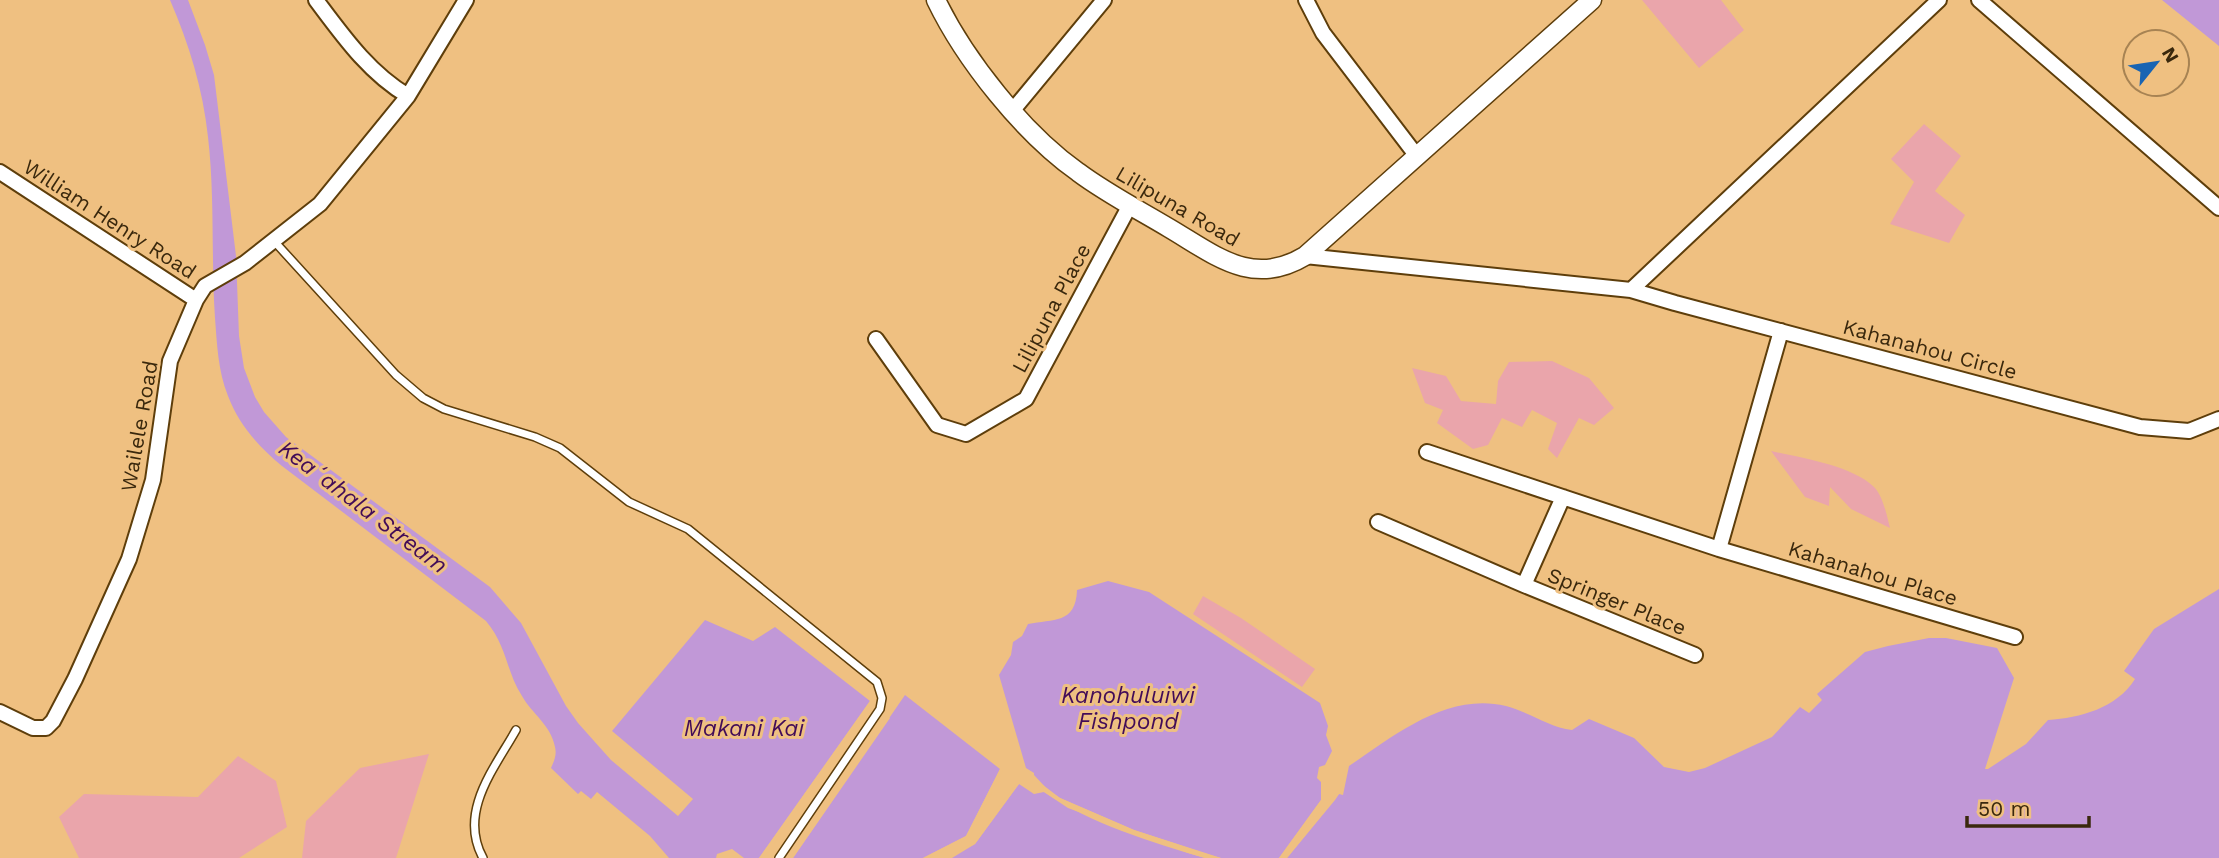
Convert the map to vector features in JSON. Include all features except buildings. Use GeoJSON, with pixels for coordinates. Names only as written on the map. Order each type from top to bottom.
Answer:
{"type":"FeatureCollection","features":[{"type":"Feature","properties":{"kind":"street"},"geometry":{"type":"LineString","coordinates":[[316,0],[350,47],[389,85],[408,96]]}},
{"type":"Feature","properties":{"kind":"street","name":"Wailele Road"},"geometry":{"type":"LineString","coordinates":[[0,712],[33,728],[46,728],[53,721],[75,679],[129,559],[153,480],[170,361],[196,300],[205,286],[245,263],[320,204],[408,96],[466,0]]}},
{"type":"Feature","properties":{"kind":"street","name":"Lilipuna Road"},"geometry":{"type":"LineString","coordinates":[[936,0],[971,61],[1059,158],[1097,186],[1220,258],[1244,268],[1257,270],[1282,267],[1306,256],[1592,0]]}},
{"type":"Feature","properties":{"kind":"street"},"geometry":{"type":"LineString","coordinates":[[1013,110],[1104,0]]}},
{"type":"Feature","properties":{"kind":"street"},"geometry":{"type":"LineString","coordinates":[[1306,0],[1323,33],[1416,155]]}},
{"type":"Feature","properties":{"kind":"street"},"geometry":{"type":"LineString","coordinates":[[1631,290],[1939,0]]}},
{"type":"Feature","properties":{"kind":"street"},"geometry":{"type":"LineString","coordinates":[[1979,0],[2219,208]]}},
{"type":"Feature","properties":{"kind":"street","name":"William Henry Road"},"geometry":{"type":"LineString","coordinates":[[0,172],[196,300]]}},
{"type":"Feature","properties":{"kind":"street","name":"Lilipuna Place"},"geometry":{"type":"LineString","coordinates":[[876,339],[937,425],[966,434],[1026,399],[1130,205]]}},
{"type":"Feature","properties":{"kind":"street","name":"Kahanahou Circle"},"geometry":{"type":"LineString","coordinates":[[1306,256],[1631,290],[2140,427],[2189,431],[2219,419]]}},
{"type":"Feature","properties":{"kind":"street"},"geometry":{"type":"LineString","coordinates":[[1719,549],[1782,331]]}},
{"type":"Feature","properties":{"kind":"street","name":"Kahanahou Place"},"geometry":{"type":"LineString","coordinates":[[1427,453],[1719,549],[2015,637]]}},
{"type":"Feature","properties":{"kind":"street","name":"Springer Place"},"geometry":{"type":"LineString","coordinates":[[1524,585],[1563,497]]}},
{"type":"Feature","properties":{"kind":"street","name":"Springer Place"},"geometry":{"type":"LineString","coordinates":[[1378,522],[1695,655]]}},
{"type":"Feature","properties":{"kind":"lane"},"geometry":{"type":"LineString","coordinates":[[274,242],[396,375],[422,398],[444,409],[535,437],[560,448],[629,502],[688,529],[877,682],[883,698],[880,709],[779,858]]}},
{"type":"Feature","properties":{"kind":"lane"},"geometry":{"type":"LineString","coordinates":[[483,858],[474,834],[474,811],[482,790],[516,730]]}},
{"type":"Feature","properties":{"kind":"shaded area"},"geometry":{"type":"Polygon","coordinates":[[[1642,0],[1721,0],[1744,30],[1699,68],[1642,0]]]}},
{"type":"Feature","properties":{"kind":"shaded area"},"geometry":{"type":"Polygon","coordinates":[[[1924,124],[1961,156],[1935,191],[1965,215],[1949,243],[1890,224],[1914,182],[1891,159],[1924,124]]]}},
{"type":"Feature","properties":{"kind":"shaded area"},"geometry":{"type":"Polygon","coordinates":[[[1552,361],[1589,378],[1614,408],[1594,425],[1579,418],[1557,458],[1548,449],[1557,423],[1532,410],[1522,427],[1502,418],[1488,445],[1473,449],[1437,423],[1443,410],[1425,403],[1412,368],[1446,376],[1461,401],[1496,404],[1498,381],[1509,362],[1552,361]]]}},
{"type":"Feature","properties":{"kind":"shaded area"},"geometry":{"type":"Polygon","coordinates":[[[1771,451],[1825,463],[1864,479],[1880,496],[1890,528],[1851,509],[1830,487],[1829,506],[1805,497],[1771,451]]]}},
{"type":"Feature","properties":{"kind":"shaded area"},"geometry":{"type":"Polygon","coordinates":[[[1203,596],[1241,618],[1315,669],[1302,687],[1193,614],[1203,596]]]}},
{"type":"Feature","properties":{"kind":"shaded area"},"geometry":{"type":"Polygon","coordinates":[[[429,754],[396,858],[302,858],[306,821],[360,768],[429,754]]]}},
{"type":"Feature","properties":{"kind":"shaded area"},"geometry":{"type":"Polygon","coordinates":[[[238,756],[276,781],[287,827],[239,858],[79,858],[59,817],[84,794],[198,797],[238,756]]]}},
{"type":"Feature","properties":{"kind":"water","name":"Keaʻahala Stream"},"geometry":{"type":"Polygon","coordinates":[[[170,0],[188,0],[214,75],[236,256],[239,336],[244,368],[264,412],[286,437],[490,587],[521,623],[578,723],[611,760],[678,816],[693,799],[612,731],[705,620],[753,641],[775,627],[870,701],[759,858],[744,858],[732,849],[717,854],[716,858],[669,858],[650,836],[597,792],[591,799],[581,791],[578,794],[551,768],[556,753],[553,739],[522,696],[498,640],[486,621],[282,466],[244,426],[228,396],[218,357],[206,119],[194,67],[170,0]]]}},
{"type":"Feature","properties":{"kind":"water"},"geometry":{"type":"Polygon","coordinates":[[[2162,0],[2219,0],[2219,46],[2162,0]]]}},
{"type":"Feature","properties":{"kind":"water","name":"Kanohuluiwi Fishpond"},"geometry":{"type":"Polygon","coordinates":[[[1108,581],[1149,592],[1320,703],[1328,726],[1326,735],[1332,751],[1325,765],[1319,767],[1317,778],[1321,782],[1321,800],[1279,858],[1221,858],[1134,830],[1060,798],[1026,768],[999,675],[1011,655],[1013,642],[1022,636],[1028,624],[1062,618],[1068,614],[1076,601],[1077,590],[1108,581]]]}},
{"type":"Feature","properties":{"kind":"water"},"geometry":{"type":"Polygon","coordinates":[[[2219,589],[2219,858],[1287,858],[1339,794],[1343,795],[1349,766],[1403,730],[1443,711],[1484,703],[1506,706],[1572,730],[1589,719],[1634,738],[1664,767],[1689,772],[1705,768],[1772,737],[1800,707],[1809,713],[1822,700],[1817,694],[1865,652],[1929,638],[1946,638],[1997,648],[2014,678],[1985,769],[1988,769],[2026,744],[2048,720],[2085,714],[2118,697],[2135,679],[2124,671],[2154,629],[2219,589]]]}},
{"type":"Feature","properties":{"kind":"water","name":"Makani Kai"},"geometry":{"type":"Polygon","coordinates":[[[905,695],[1000,769],[966,836],[923,858],[793,858],[905,695]]]}},
{"type":"Feature","properties":{"kind":"water"},"geometry":{"type":"Polygon","coordinates":[[[1019,784],[1034,794],[1044,792],[1081,814],[1122,831],[1205,858],[952,858],[975,844],[1019,784]]]}},
{"type":"Feature","properties":{"kind":"pier"},"geometry":{"type":"Polygon","coordinates":[[[870,701],[872,703],[764,858],[759,858],[870,701]]]}},
{"type":"Feature","properties":{"kind":"pier"},"geometry":{"type":"Polygon","coordinates":[[[887,715],[890,718],[793,858],[790,858],[887,715]]]}},
{"type":"Feature","properties":{"kind":"pier"},"geometry":{"type":"Polygon","coordinates":[[[1000,769],[1003,771],[969,838],[930,858],[923,858],[966,836],[1000,769]]]}},
{"type":"Feature","properties":{"kind":"pier"},"geometry":{"type":"Polygon","coordinates":[[[1017,782],[1019,784],[975,844],[948,858],[973,842],[1017,782]]]}},
{"type":"Feature","properties":{"kind":"pier"},"geometry":{"type":"Polygon","coordinates":[[[1043,785],[1060,798],[1134,830],[1221,858],[1205,858],[1188,853],[1068,808],[1044,792],[1043,785]]]}},
{"type":"Feature","properties":{"kind":"pier"},"geometry":{"type":"Polygon","coordinates":[[[1335,793],[1339,794],[1287,858],[1279,858],[1321,800],[1324,798],[1317,813],[1297,839],[1335,793]]]}}]}
